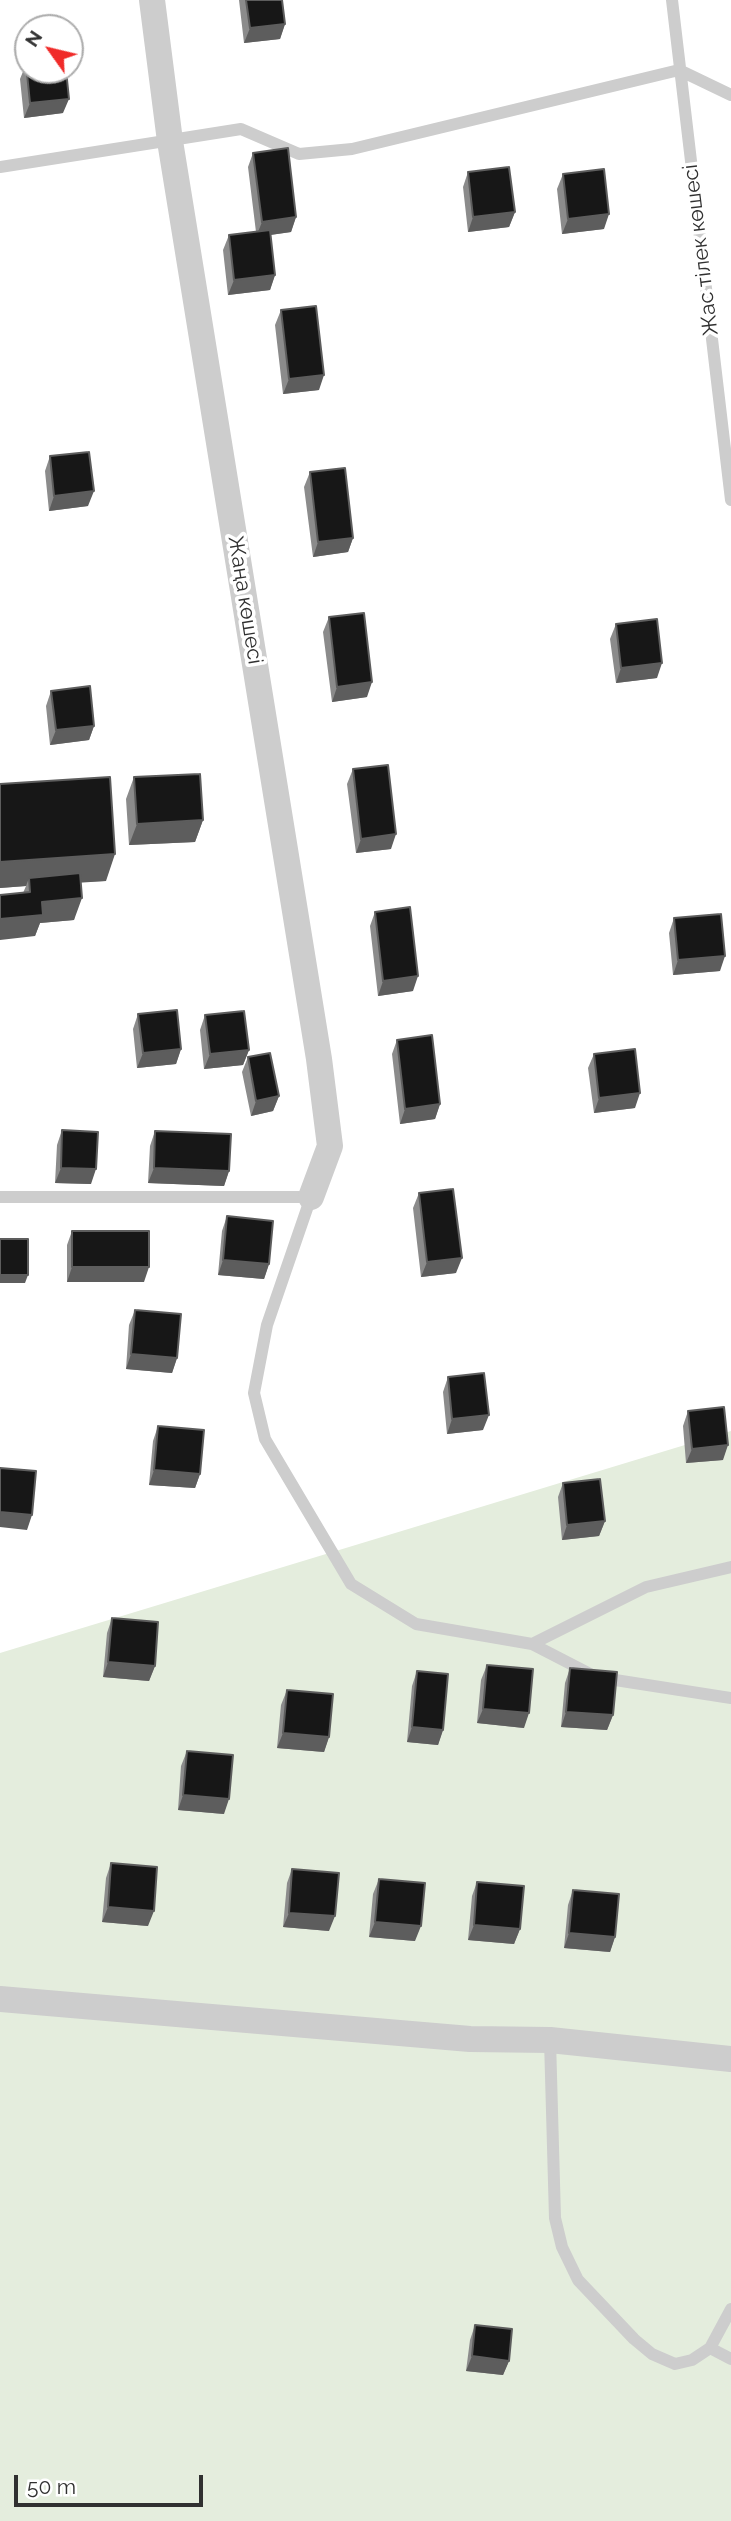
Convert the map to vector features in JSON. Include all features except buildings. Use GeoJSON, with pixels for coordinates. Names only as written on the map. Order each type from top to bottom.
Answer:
{"type":"FeatureCollection","features":[{"type":"Feature","properties":{"kind":"street","name":"Жаңа көшесі"},"geometry":{"type":"LineString","coordinates":[[152,0],[170,141],[319,1059],[330,1146],[311,1197]]}},
{"type":"Feature","properties":{"kind":"street"},"geometry":{"type":"LineString","coordinates":[[0,1999],[470,2039],[550,2040],[731,2059]]}},
{"type":"Feature","properties":{"kind":"lane","name":"Жас тілек көшесі"},"geometry":{"type":"LineString","coordinates":[[672,0],[731,500]]}},
{"type":"Feature","properties":{"kind":"lane"},"geometry":{"type":"LineString","coordinates":[[0,167],[240,129],[299,154],[352,149],[679,70],[731,95]]}},
{"type":"Feature","properties":{"kind":"lane"},"geometry":{"type":"LineString","coordinates":[[0,1197],[311,1197],[267,1325],[254,1393],[265,1439],[351,1584],[416,1625],[532,1644],[596,1677],[731,1698]]}},
{"type":"Feature","properties":{"kind":"lane"},"geometry":{"type":"LineString","coordinates":[[532,1644],[646,1587],[731,1567]]}},
{"type":"Feature","properties":{"kind":"lane"},"geometry":{"type":"LineString","coordinates":[[550,2040],[555,2218],[562,2247],[578,2280],[652,2354],[675,2364],[692,2360],[710,2348],[731,2309]]}},
{"type":"Feature","properties":{"kind":"lane"},"geometry":{"type":"LineString","coordinates":[[710,2348],[731,2359]]}},
{"type":"Feature","properties":{"kind":"green space"},"geometry":{"type":"Polygon","coordinates":[[[731,1431],[731,2521],[0,2521],[0,1653],[731,1431]]]}}]}
